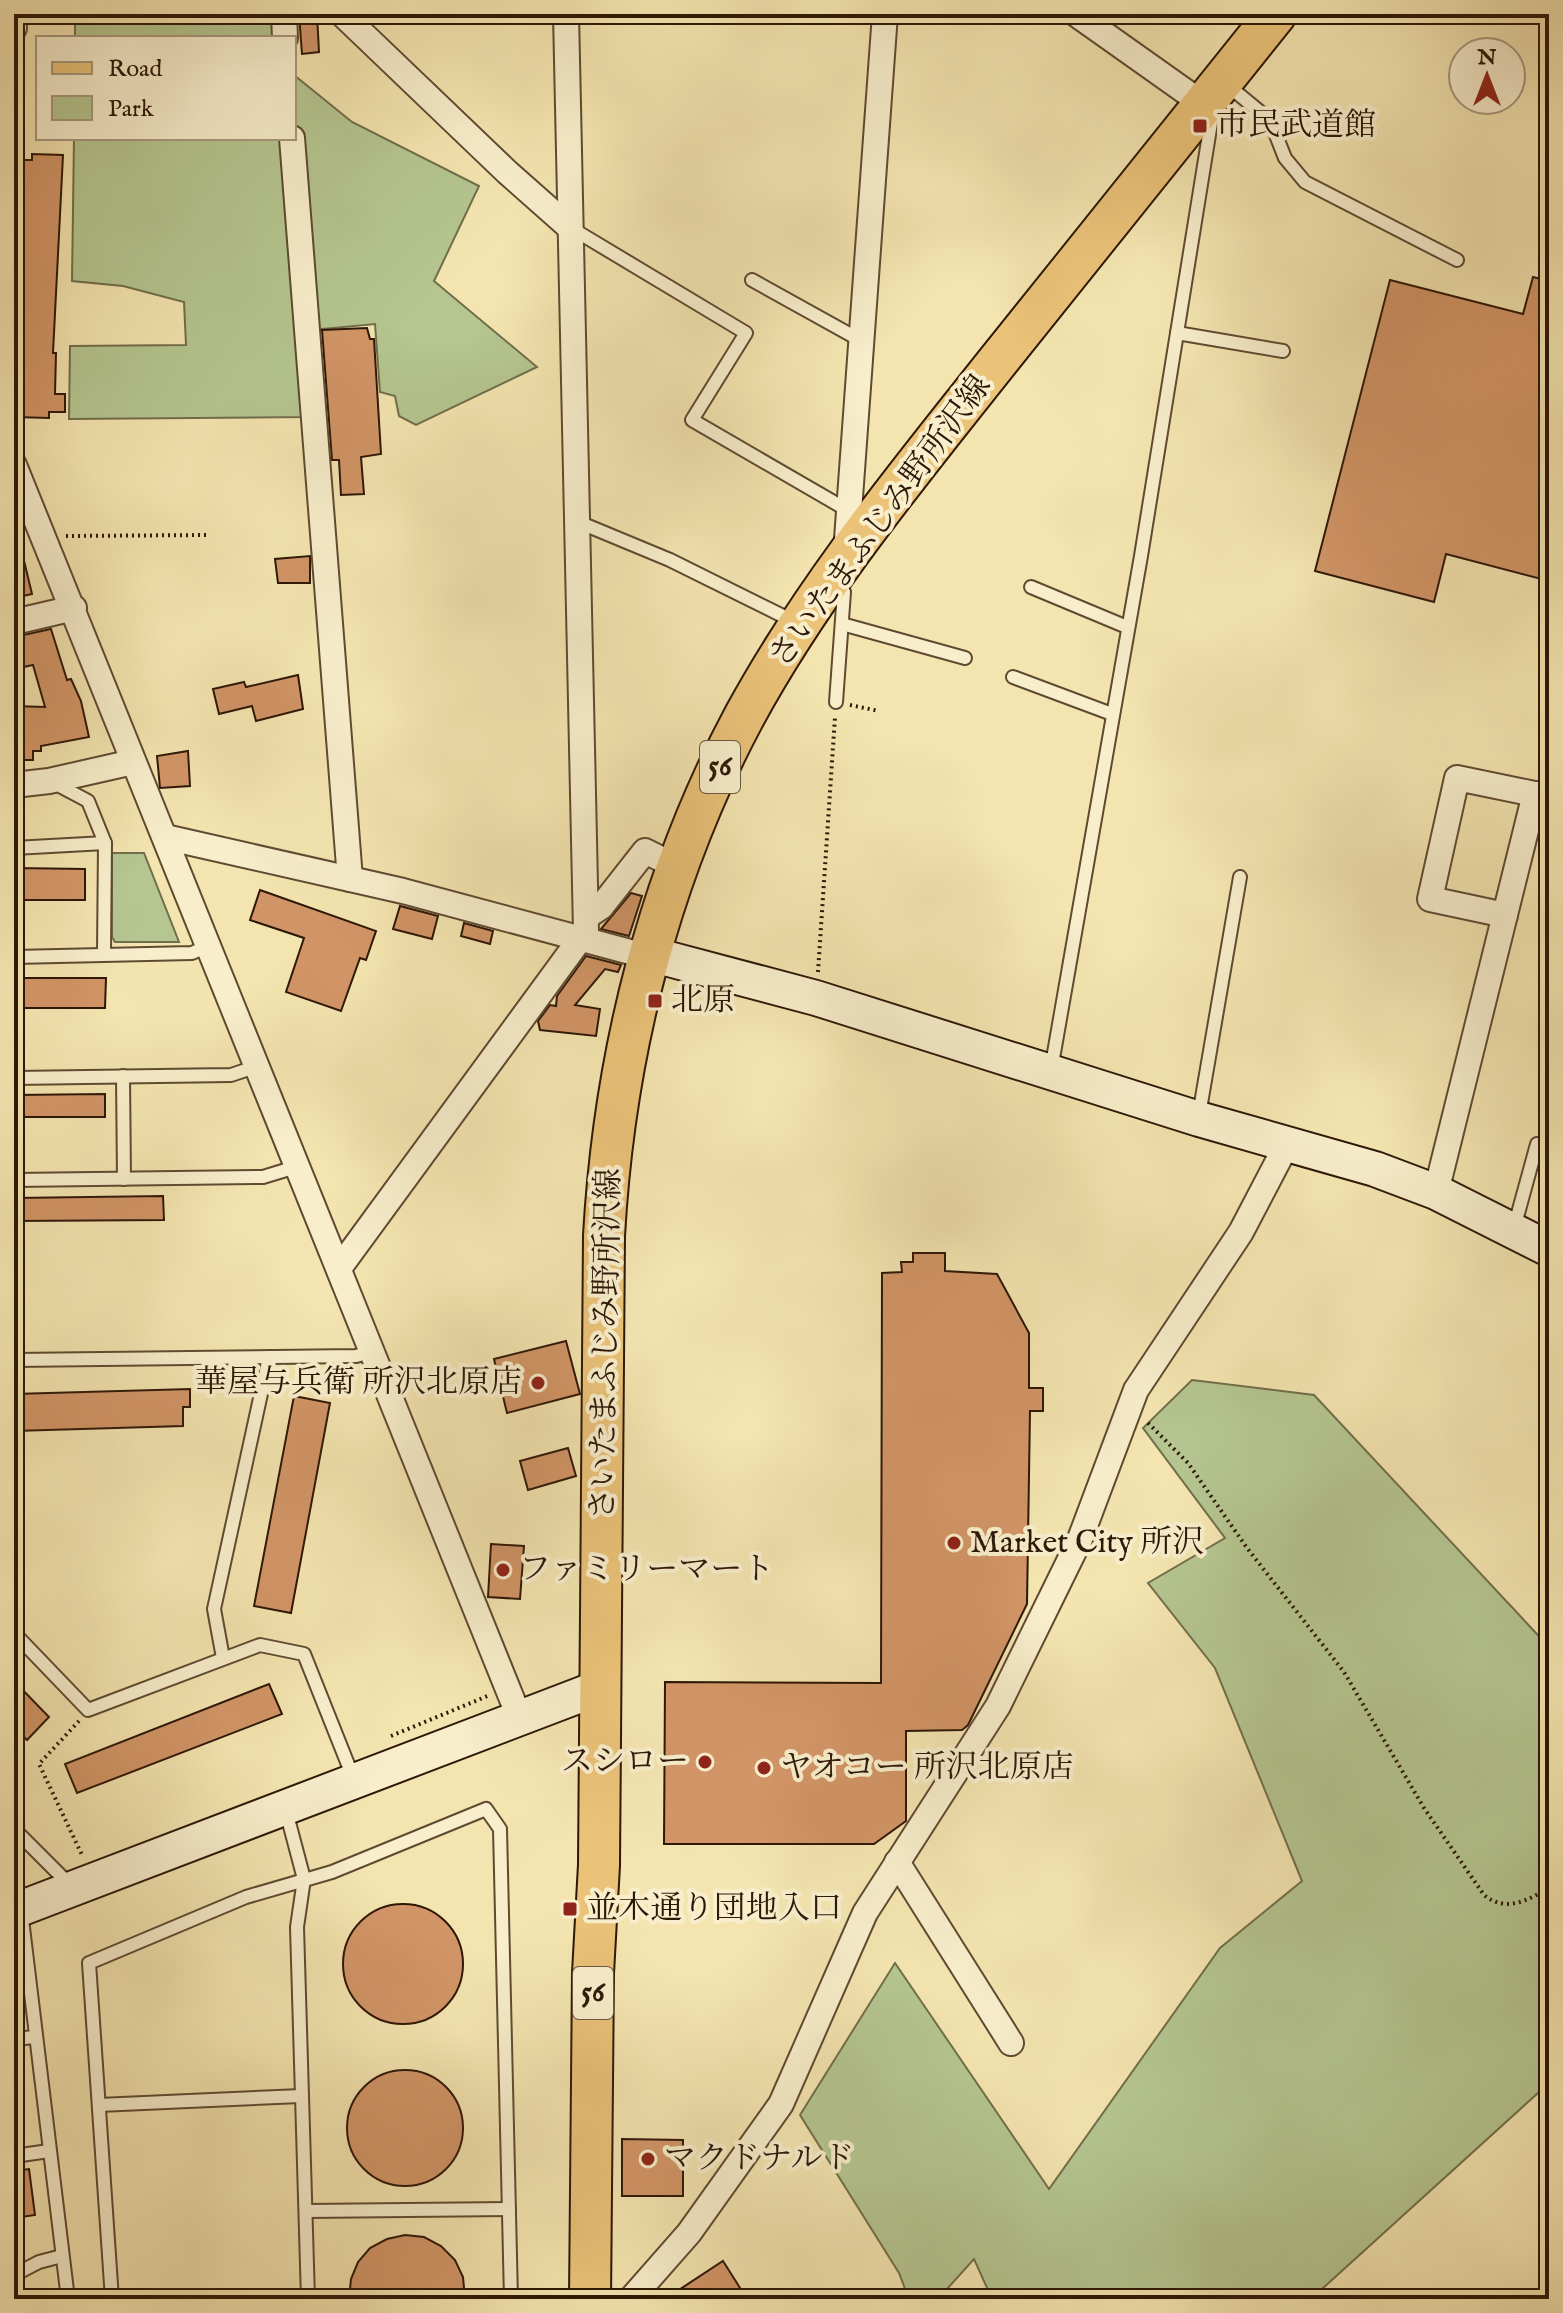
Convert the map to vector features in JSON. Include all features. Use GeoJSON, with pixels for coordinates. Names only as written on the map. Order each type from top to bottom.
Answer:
{"type":"FeatureCollection","features":[{"type":"Feature","properties":{"kind":"main road","name":"さいたまふじみ野所沢線"},"geometry":{"type":"LineString","coordinates":[[590,2299],[606,1195],[624,1069],[650,954],[677,867],[746,714],[800,624],[941,432],[1276,14]]}},
{"type":"Feature","properties":{"kind":"street"},"geometry":{"type":"LineString","coordinates":[[284,14],[285,36]]}},
{"type":"Feature","properties":{"kind":"street"},"geometry":{"type":"LineString","coordinates":[[342,14],[568,226]]}},
{"type":"Feature","properties":{"kind":"street"},"geometry":{"type":"LineString","coordinates":[[566,14],[583,927]]}},
{"type":"Feature","properties":{"kind":"street"},"geometry":{"type":"LineString","coordinates":[[839,569],[849,511],[885,14]]}},
{"type":"Feature","properties":{"kind":"street"},"geometry":{"type":"LineString","coordinates":[[1076,14],[1213,92]]}},
{"type":"Feature","properties":{"kind":"street"},"geometry":{"type":"LineString","coordinates":[[14,16],[14,28]]}},
{"type":"Feature","properties":{"kind":"street"},"geometry":{"type":"LineString","coordinates":[[292,140],[350,879]]}},
{"type":"Feature","properties":{"kind":"street"},"geometry":{"type":"LineString","coordinates":[[14,465],[21,501],[44,539],[128,739],[133,762],[210,945],[520,1719]]}},
{"type":"Feature","properties":{"kind":"street"},"geometry":{"type":"LineString","coordinates":[[14,622],[74,608]]}},
{"type":"Feature","properties":{"kind":"street"},"geometry":{"type":"LineString","coordinates":[[14,785],[49,781],[133,762]]}},
{"type":"Feature","properties":{"kind":"street"},"geometry":{"type":"LineString","coordinates":[[1436,1192],[1505,915],[1542,795],[1457,778],[1430,899],[1505,915]]}},
{"type":"Feature","properties":{"kind":"street"},"geometry":{"type":"LineString","coordinates":[[165,837],[583,927],[650,954],[816,998],[1286,1146],[1375,1169],[1436,1192],[1549,1249]]}},
{"type":"Feature","properties":{"kind":"street"},"geometry":{"type":"LineString","coordinates":[[340,1267],[583,927],[645,851],[677,867]]}},
{"type":"Feature","properties":{"kind":"street"},"geometry":{"type":"LineString","coordinates":[[631,2299],[689,2233],[781,2104],[865,1913],[974,1746],[1005,1692],[1080,1539],[1128,1405],[1159,1353],[1241,1232],[1286,1146]]}},
{"type":"Feature","properties":{"kind":"street"},"geometry":{"type":"LineString","coordinates":[[17,1910],[601,1687]]}},
{"type":"Feature","properties":{"kind":"street"},"geometry":{"type":"LineString","coordinates":[[897,1862],[1011,2043]]}},
{"type":"Feature","properties":{"kind":"lane"},"geometry":{"type":"LineString","coordinates":[[1050,1073],[1177,333],[1213,115],[1213,92],[1270,120],[1285,158],[1305,182],[1457,260]]}},
{"type":"Feature","properties":{"kind":"lane"},"geometry":{"type":"LineString","coordinates":[[568,226],[746,333],[692,420],[849,511]]}},
{"type":"Feature","properties":{"kind":"lane"},"geometry":{"type":"LineString","coordinates":[[752,280],[860,340]]}},
{"type":"Feature","properties":{"kind":"lane"},"geometry":{"type":"LineString","coordinates":[[1177,333],[1283,351]]}},
{"type":"Feature","properties":{"kind":"lane"},"geometry":{"type":"LineString","coordinates":[[576,521],[670,560],[800,624]]}},
{"type":"Feature","properties":{"kind":"lane"},"geometry":{"type":"LineString","coordinates":[[836,702],[844,592],[839,569]]}},
{"type":"Feature","properties":{"kind":"lane"},"geometry":{"type":"LineString","coordinates":[[1031,587],[1127,627]]}},
{"type":"Feature","properties":{"kind":"lane"},"geometry":{"type":"LineString","coordinates":[[842,624],[965,658]]}},
{"type":"Feature","properties":{"kind":"lane"},"geometry":{"type":"LineString","coordinates":[[1013,677],[1112,714]]}},
{"type":"Feature","properties":{"kind":"lane"},"geometry":{"type":"LineString","coordinates":[[49,781],[88,801],[105,843],[104,953]]}},
{"type":"Feature","properties":{"kind":"lane"},"geometry":{"type":"LineString","coordinates":[[14,848],[105,843]]}},
{"type":"Feature","properties":{"kind":"lane"},"geometry":{"type":"LineString","coordinates":[[1199,1119],[1240,877]]}},
{"type":"Feature","properties":{"kind":"lane"},"geometry":{"type":"LineString","coordinates":[[14,957],[192,953],[210,945]]}},
{"type":"Feature","properties":{"kind":"lane"},"geometry":{"type":"LineString","coordinates":[[14,1078],[231,1075],[258,1066]]}},
{"type":"Feature","properties":{"kind":"lane"},"geometry":{"type":"LineString","coordinates":[[123,1076],[124,1179]]}},
{"type":"Feature","properties":{"kind":"lane"},"geometry":{"type":"LineString","coordinates":[[1513,1231],[1537,1144]]}},
{"type":"Feature","properties":{"kind":"lane"},"geometry":{"type":"LineString","coordinates":[[14,1180],[263,1177],[299,1166]]}},
{"type":"Feature","properties":{"kind":"lane"},"geometry":{"type":"LineString","coordinates":[[14,1360],[356,1356],[374,1351]]}},
{"type":"Feature","properties":{"kind":"lane"},"geometry":{"type":"LineString","coordinates":[[223,1658],[214,1609],[269,1357]]}},
{"type":"Feature","properties":{"kind":"lane"},"geometry":{"type":"LineString","coordinates":[[14,1633],[88,1710],[260,1645],[304,1654],[355,1782]]}},
{"type":"Feature","properties":{"kind":"lane"},"geometry":{"type":"LineString","coordinates":[[285,1808],[304,1879],[297,1927],[308,2299]]}},
{"type":"Feature","properties":{"kind":"lane"},"geometry":{"type":"LineString","coordinates":[[112,2299],[89,1963],[246,1897],[332,1872],[486,1809],[500,1829],[511,2299]]}},
{"type":"Feature","properties":{"kind":"lane"},"geometry":{"type":"LineString","coordinates":[[14,1829],[72,1887]]}},
{"type":"Feature","properties":{"kind":"lane"},"geometry":{"type":"LineString","coordinates":[[17,1910],[68,2299]]}},
{"type":"Feature","properties":{"kind":"lane"},"geometry":{"type":"LineString","coordinates":[[14,2039],[35,2037]]}},
{"type":"Feature","properties":{"kind":"lane"},"geometry":{"type":"LineString","coordinates":[[99,2105],[301,2096]]}},
{"type":"Feature","properties":{"kind":"lane"},"geometry":{"type":"LineString","coordinates":[[14,2156],[49,2151]]}},
{"type":"Feature","properties":{"kind":"lane"},"geometry":{"type":"LineString","coordinates":[[306,2211],[509,2209]]}},
{"type":"Feature","properties":{"kind":"lane"},"geometry":{"type":"LineString","coordinates":[[14,2275],[39,2262],[62,2256]]}},
{"type":"Feature","properties":{"kind":"path"},"geometry":{"type":"LineString","coordinates":[[44,539],[210,535]]}},
{"type":"Feature","properties":{"kind":"path"},"geometry":{"type":"LineString","coordinates":[[816,998],[836,702],[879,711]]}},
{"type":"Feature","properties":{"kind":"path"},"geometry":{"type":"LineString","coordinates":[[1128,1405],[1188,1463],[1247,1548],[1344,1672],[1424,1808],[1484,1895],[1491,1901],[1509,1905],[1521,1903],[1549,1888]]}},
{"type":"Feature","properties":{"kind":"path"},"geometry":{"type":"LineString","coordinates":[[82,1855],[39,1764],[88,1710]]}},
{"type":"Feature","properties":{"kind":"green space"},"geometry":{"type":"Polygon","coordinates":[[[75,14],[279,14],[280,36],[75,36],[75,14]]]}},
{"type":"Feature","properties":{"kind":"green space"},"geometry":{"type":"Polygon","coordinates":[[[296,77],[352,122],[479,186],[434,281],[537,367],[416,425],[399,416],[395,396],[380,392],[375,324],[302,331],[308,417],[69,419],[70,346],[186,345],[184,302],[123,286],[72,281],[74,140],[296,140],[296,77]]]}},
{"type":"Feature","properties":{"kind":"green space"},"geometry":{"type":"Polygon","coordinates":[[[112,853],[144,853],[179,942],[115,942],[112,937],[112,853]]]}},
{"type":"Feature","properties":{"kind":"green space"},"geometry":{"type":"Polygon","coordinates":[[[1192,1380],[1314,1395],[1549,1647],[1549,2083],[1311,2299],[992,2299],[974,2259],[938,2299],[909,2299],[899,2273],[800,2115],[895,1963],[1049,2189],[1220,1948],[1302,1881],[1215,1668],[1148,1583],[1225,1538],[1143,1428],[1192,1380]]]}},
{"type":"Feature","properties":{"kind":"building"},"geometry":{"type":"Polygon","coordinates":[[[299,14],[317,14],[319,52],[302,54],[299,14]]]}},
{"type":"Feature","properties":{"kind":"building"},"geometry":{"type":"Polygon","coordinates":[[[32,154],[63,155],[53,353],[56,353],[55,394],[65,394],[65,412],[49,412],[49,418],[15,417],[21,160],[32,160],[32,154]]]}},
{"type":"Feature","properties":{"kind":"building"},"geometry":{"type":"Polygon","coordinates":[[[1533,277],[1549,281],[1549,581],[1446,554],[1434,602],[1315,571],[1390,280],[1523,314],[1533,277]]]}},
{"type":"Feature","properties":{"kind":"building"},"geometry":{"type":"Polygon","coordinates":[[[367,328],[370,339],[374,339],[381,454],[361,457],[364,494],[341,495],[339,460],[332,460],[322,330],[367,328]]]}},
{"type":"Feature","properties":{"kind":"building"},"geometry":{"type":"Polygon","coordinates":[[[20,544],[32,594],[14,598],[14,545],[20,544]]]}},
{"type":"Feature","properties":{"kind":"building"},"geometry":{"type":"Polygon","coordinates":[[[310,556],[310,583],[278,583],[275,559],[310,556]]]}},
{"type":"Feature","properties":{"kind":"building"},"geometry":{"type":"Polygon","coordinates":[[[51,629],[67,680],[71,679],[81,701],[89,737],[41,746],[41,751],[33,751],[33,760],[14,760],[14,706],[45,707],[33,665],[14,669],[14,637],[51,629]]]}},
{"type":"Feature","properties":{"kind":"building"},"geometry":{"type":"Polygon","coordinates":[[[298,675],[303,709],[256,721],[252,706],[219,714],[213,689],[244,682],[246,687],[298,675]]]}},
{"type":"Feature","properties":{"kind":"building"},"geometry":{"type":"Polygon","coordinates":[[[188,751],[190,786],[160,788],[157,756],[188,751]]]}},
{"type":"Feature","properties":{"kind":"building"},"geometry":{"type":"Polygon","coordinates":[[[14,868],[85,869],[85,900],[14,900],[14,868]]]}},
{"type":"Feature","properties":{"kind":"building"},"geometry":{"type":"Polygon","coordinates":[[[260,890],[376,931],[366,960],[360,958],[341,1011],[286,992],[304,938],[250,920],[260,890]]]}},
{"type":"Feature","properties":{"kind":"building"},"geometry":{"type":"Polygon","coordinates":[[[631,893],[642,896],[629,936],[601,929],[631,893]]]}},
{"type":"Feature","properties":{"kind":"building"},"geometry":{"type":"Polygon","coordinates":[[[400,906],[438,916],[432,939],[393,929],[400,906]]]}},
{"type":"Feature","properties":{"kind":"building"},"geometry":{"type":"Polygon","coordinates":[[[464,923],[493,931],[490,944],[461,936],[464,923]]]}},
{"type":"Feature","properties":{"kind":"building"},"geometry":{"type":"Polygon","coordinates":[[[586,956],[621,965],[618,972],[605,969],[575,1005],[600,1009],[596,1036],[540,1030],[538,1021],[550,1005],[556,1006],[557,996],[586,956]]]}},
{"type":"Feature","properties":{"kind":"building"},"geometry":{"type":"Polygon","coordinates":[[[14,978],[106,978],[105,1008],[14,1008],[14,978]]]}},
{"type":"Feature","properties":{"kind":"building"},"geometry":{"type":"Polygon","coordinates":[[[105,1094],[105,1117],[14,1117],[14,1095],[105,1094]]]}},
{"type":"Feature","properties":{"kind":"building"},"geometry":{"type":"Polygon","coordinates":[[[163,1196],[164,1220],[14,1221],[14,1198],[163,1196]]]}},
{"type":"Feature","properties":{"kind":"building","name":"Market City 所沢"},"geometry":{"type":"Polygon","coordinates":[[[913,1253],[945,1253],[945,1271],[997,1274],[1029,1333],[1029,1388],[1043,1388],[1043,1411],[1030,1411],[1027,1604],[968,1725],[962,1730],[906,1731],[906,1821],[874,1844],[664,1844],[665,1682],[881,1683],[882,1273],[902,1272],[901,1262],[913,1262],[913,1253]]]}},
{"type":"Feature","properties":{"kind":"building","name":"華屋与兵衛 所沢北原店"},"geometry":{"type":"Polygon","coordinates":[[[566,1341],[580,1394],[507,1413],[494,1359],[566,1341]]]}},
{"type":"Feature","properties":{"kind":"building"},"geometry":{"type":"Polygon","coordinates":[[[190,1389],[190,1407],[183,1407],[183,1426],[14,1431],[14,1394],[190,1389]]]}},
{"type":"Feature","properties":{"kind":"building"},"geometry":{"type":"Polygon","coordinates":[[[294,1396],[330,1403],[291,1613],[254,1606],[294,1396]]]}},
{"type":"Feature","properties":{"kind":"building"},"geometry":{"type":"Polygon","coordinates":[[[568,1448],[576,1476],[528,1490],[520,1461],[568,1448]]]}},
{"type":"Feature","properties":{"kind":"building"},"geometry":{"type":"Polygon","coordinates":[[[491,1544],[524,1546],[520,1599],[488,1597],[491,1544]]]}},
{"type":"Feature","properties":{"kind":"building"},"geometry":{"type":"Polygon","coordinates":[[[14,1681],[49,1717],[27,1740],[14,1727],[14,1681]]]}},
{"type":"Feature","properties":{"kind":"building"},"geometry":{"type":"Polygon","coordinates":[[[269,1684],[282,1714],[77,1793],[65,1764],[269,1684]]]}},
{"type":"Feature","properties":{"kind":"building"},"geometry":{"type":"Polygon","coordinates":[[[403,1904],[426,1909],[445,1922],[458,1941],[463,1964],[458,1987],[445,2006],[426,2019],[403,2024],[380,2019],[361,2006],[348,1987],[343,1964],[348,1941],[361,1922],[380,1909],[403,1904]]]}},
{"type":"Feature","properties":{"kind":"building"},"geometry":{"type":"Polygon","coordinates":[[[405,2070],[427,2075],[446,2087],[458,2106],[463,2128],[458,2150],[446,2169],[427,2181],[405,2186],[383,2181],[364,2169],[352,2150],[347,2128],[352,2106],[364,2087],[383,2075],[405,2070]]]}},
{"type":"Feature","properties":{"kind":"building"},"geometry":{"type":"Polygon","coordinates":[[[622,2139],[683,2140],[683,2196],[622,2196],[622,2139]]]}},
{"type":"Feature","properties":{"kind":"building"},"geometry":{"type":"Polygon","coordinates":[[[29,2169],[35,2215],[14,2218],[14,2171],[29,2169]]]}},
{"type":"Feature","properties":{"kind":"building"},"geometry":{"type":"Polygon","coordinates":[[[405,2235],[424,2237],[441,2246],[455,2260],[463,2277],[465,2299],[349,2299],[351,2279],[358,2262],[370,2248],[387,2239],[405,2235]]]}},
{"type":"Feature","properties":{"kind":"building"},"geometry":{"type":"Polygon","coordinates":[[[723,2261],[747,2299],[665,2299],[723,2261]]]}},
{"type":"Feature","properties":{"kind":"place","name":"市民武道館"},"geometry":{"type":"Point","coordinates":[1200,126]}},
{"type":"Feature","properties":{"kind":"place","name":"北原"},"geometry":{"type":"Point","coordinates":[655,1001]}},
{"type":"Feature","properties":{"kind":"place","name":"華屋与兵衛 所沢北原店"},"geometry":{"type":"Point","coordinates":[538,1383]}},
{"type":"Feature","properties":{"kind":"place","name":"Market City 所沢"},"geometry":{"type":"Point","coordinates":[954,1543]}},
{"type":"Feature","properties":{"kind":"place","name":"ファミリーマート"},"geometry":{"type":"Point","coordinates":[503,1570]}},
{"type":"Feature","properties":{"kind":"place","name":"スシロー"},"geometry":{"type":"Point","coordinates":[705,1762]}},
{"type":"Feature","properties":{"kind":"place","name":"ヤオコー 所沢北原店"},"geometry":{"type":"Point","coordinates":[764,1768]}},
{"type":"Feature","properties":{"kind":"place","name":"並木通り団地入口"},"geometry":{"type":"Point","coordinates":[570,1909]}},
{"type":"Feature","properties":{"kind":"place","name":"マクドナルド"},"geometry":{"type":"Point","coordinates":[648,2159]}}]}
